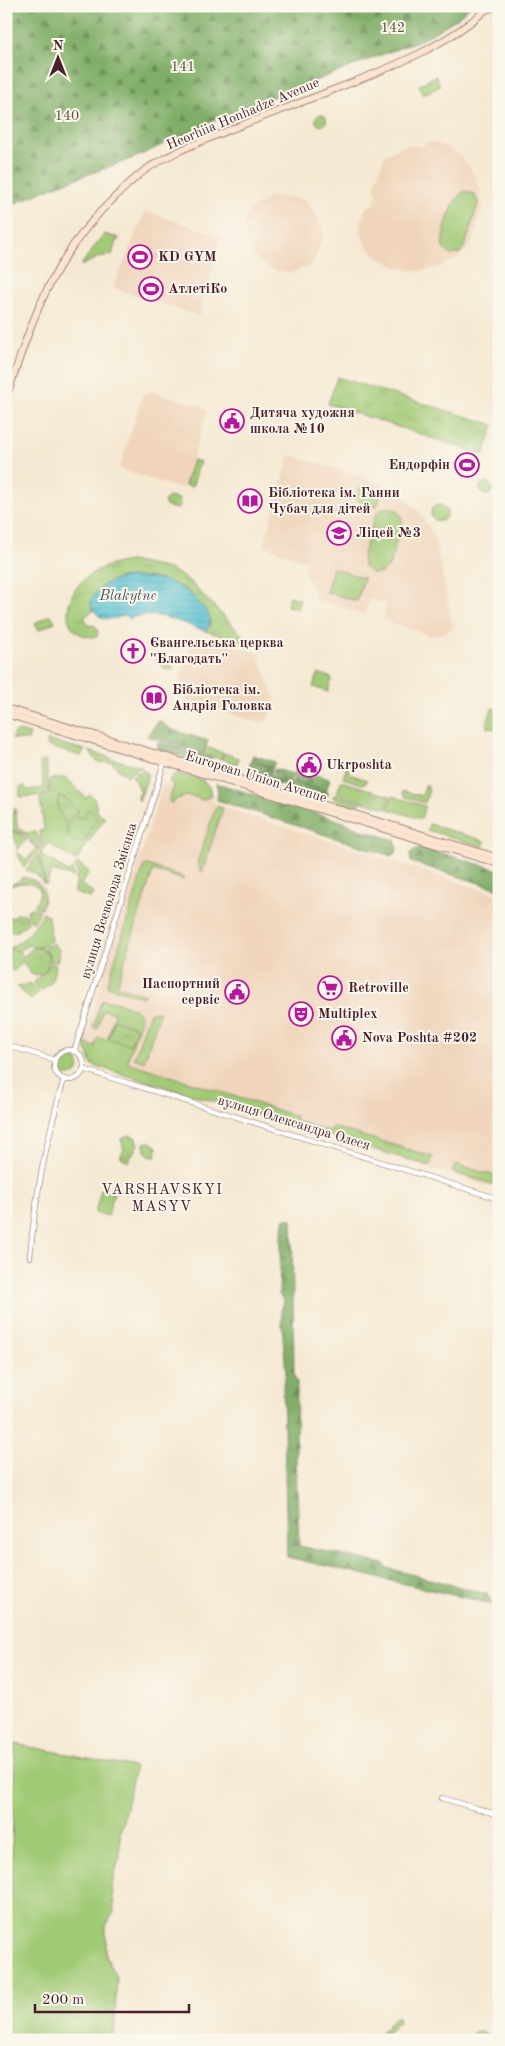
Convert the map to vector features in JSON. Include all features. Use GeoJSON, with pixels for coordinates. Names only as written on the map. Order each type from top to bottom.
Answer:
{"type":"FeatureCollection","features":[{"type":"Feature","properties":{"kind":"main road","name":"Heorhiia Honhadze Avenue"},"geometry":{"type":"LineString","coordinates":[[6,399],[31,326],[46,289],[59,266],[94,218],[144,171],[203,141],[394,66],[450,37],[488,9],[498,6]]}},
{"type":"Feature","properties":{"kind":"main road","name":"European Union Avenue"},"geometry":{"type":"LineString","coordinates":[[6,708],[499,864]]}},
{"type":"Feature","properties":{"kind":"main road","name":"European Union Avenue"},"geometry":{"type":"LineString","coordinates":[[6,714],[499,858]]}},
{"type":"Feature","properties":{"kind":"street","name":"вулиця Всеволода Змієнка"},"geometry":{"type":"LineString","coordinates":[[74,1052],[165,759]]}},
{"type":"Feature","properties":{"kind":"street"},"geometry":{"type":"LineString","coordinates":[[6,1045],[55,1060]]}},
{"type":"Feature","properties":{"kind":"street"},"geometry":{"type":"LineString","coordinates":[[74,1052],[82,1059],[83,1069],[80,1076],[75,1079],[64,1079],[55,1071],[55,1060],[62,1053],[74,1052]]}},
{"type":"Feature","properties":{"kind":"street","name":"вулиця Олександра Олеся"},"geometry":{"type":"LineString","coordinates":[[83,1069],[499,1199]]}},
{"type":"Feature","properties":{"kind":"street"},"geometry":{"type":"LineString","coordinates":[[30,1257],[38,1184],[49,1132],[64,1079]]}},
{"type":"Feature","properties":{"kind":"street"},"geometry":{"type":"LineString","coordinates":[[442,1798],[499,1815]]}},
{"type":"Feature","properties":{"kind":"shaded area"},"geometry":{"type":"Polygon","coordinates":[[[499,82],[499,134],[490,97],[499,82]]]}},
{"type":"Feature","properties":{"kind":"shaded area"},"geometry":{"type":"Polygon","coordinates":[[[431,142],[445,146],[458,154],[470,167],[479,184],[483,206],[474,238],[468,248],[457,258],[439,267],[421,271],[397,268],[375,255],[365,244],[360,228],[366,207],[374,205],[377,193],[374,188],[384,156],[401,147],[410,145],[422,147],[425,143],[431,142]]]}},
{"type":"Feature","properties":{"kind":"shaded area"},"geometry":{"type":"Polygon","coordinates":[[[270,197],[291,197],[305,200],[317,216],[324,234],[316,256],[309,267],[289,273],[270,269],[257,260],[246,241],[244,221],[251,209],[270,197]]]}},
{"type":"Feature","properties":{"kind":"shaded area"},"geometry":{"type":"Polygon","coordinates":[[[145,211],[221,236],[199,316],[113,288],[145,211]]]}},
{"type":"Feature","properties":{"kind":"shaded area"},"geometry":{"type":"Polygon","coordinates":[[[150,391],[202,406],[207,411],[184,487],[178,488],[119,469],[143,394],[150,391]]]}},
{"type":"Feature","properties":{"kind":"shaded area","name":"Ліцей №3"},"geometry":{"type":"Polygon","coordinates":[[[290,455],[365,477],[403,496],[418,511],[434,534],[453,627],[433,636],[383,620],[387,604],[369,599],[364,615],[316,599],[304,570],[306,561],[264,546],[290,455]]]}},
{"type":"Feature","properties":{"kind":"shaded area"},"geometry":{"type":"Polygon","coordinates":[[[206,638],[258,653],[275,699],[266,721],[258,722],[186,701],[180,676],[193,641],[206,638]]]}},
{"type":"Feature","properties":{"kind":"shaded area"},"geometry":{"type":"Polygon","coordinates":[[[163,784],[213,800],[216,805],[499,895],[499,1189],[92,1065],[82,1043],[163,784]]]}},
{"type":"Feature","properties":{"kind":"green space"},"geometry":{"type":"Polygon","coordinates":[[[6,6],[470,6],[456,19],[425,38],[224,116],[134,158],[58,185],[6,207],[6,6]]]}},
{"type":"Feature","properties":{"kind":"green space"},"geometry":{"type":"Polygon","coordinates":[[[436,76],[440,86],[423,95],[419,85],[436,76]]]}},
{"type":"Feature","properties":{"kind":"green space"},"geometry":{"type":"Polygon","coordinates":[[[321,114],[327,120],[321,126],[315,120],[321,114]]]}},
{"type":"Feature","properties":{"kind":"green space"},"geometry":{"type":"Polygon","coordinates":[[[465,191],[474,194],[478,203],[465,246],[460,253],[450,255],[443,248],[445,226],[456,200],[465,191]]]}},
{"type":"Feature","properties":{"kind":"green space"},"geometry":{"type":"Polygon","coordinates":[[[104,234],[119,238],[118,241],[116,240],[112,255],[99,257],[81,265],[104,234]]]}},
{"type":"Feature","properties":{"kind":"green space"},"geometry":{"type":"Polygon","coordinates":[[[337,377],[494,425],[484,455],[328,404],[337,377]]]}},
{"type":"Feature","properties":{"kind":"green space"},"geometry":{"type":"Polygon","coordinates":[[[193,460],[200,462],[192,487],[185,485],[193,460]]]}},
{"type":"Feature","properties":{"kind":"green space"},"geometry":{"type":"Polygon","coordinates":[[[486,483],[492,489],[486,495],[480,489],[486,483]]]}},
{"type":"Feature","properties":{"kind":"green space"},"geometry":{"type":"Polygon","coordinates":[[[360,487],[381,493],[377,507],[356,500],[360,487]]]}},
{"type":"Feature","properties":{"kind":"green space"},"geometry":{"type":"Polygon","coordinates":[[[168,497],[179,499],[180,506],[176,509],[166,506],[164,502],[168,497]]]}},
{"type":"Feature","properties":{"kind":"green space"},"geometry":{"type":"Polygon","coordinates":[[[439,505],[445,507],[447,513],[445,519],[439,521],[433,519],[431,513],[433,507],[439,505]]]}},
{"type":"Feature","properties":{"kind":"green space"},"geometry":{"type":"Polygon","coordinates":[[[387,507],[397,510],[402,518],[402,524],[389,566],[381,573],[372,573],[364,567],[362,558],[375,516],[387,507]]]}},
{"type":"Feature","properties":{"kind":"green space"},"geometry":{"type":"Polygon","coordinates":[[[130,561],[169,569],[188,580],[253,646],[206,631],[210,625],[207,612],[186,589],[153,578],[119,578],[101,587],[90,602],[93,611],[84,617],[89,626],[94,625],[98,631],[97,637],[75,631],[70,623],[68,614],[69,604],[79,585],[87,577],[102,568],[130,561]]]}},
{"type":"Feature","properties":{"kind":"green space"},"geometry":{"type":"Polygon","coordinates":[[[333,568],[364,578],[357,601],[326,592],[333,568]]]}},
{"type":"Feature","properties":{"kind":"green space"},"geometry":{"type":"Polygon","coordinates":[[[289,596],[300,599],[297,609],[287,606],[289,596]]]}},
{"type":"Feature","properties":{"kind":"green space"},"geometry":{"type":"Polygon","coordinates":[[[51,615],[55,622],[39,630],[35,623],[51,615]]]}},
{"type":"Feature","properties":{"kind":"green space"},"geometry":{"type":"Polygon","coordinates":[[[160,658],[167,659],[172,664],[173,670],[165,669],[155,660],[160,658]]]}},
{"type":"Feature","properties":{"kind":"green space"},"geometry":{"type":"Polygon","coordinates":[[[318,673],[332,678],[328,692],[313,687],[318,673]]]}},
{"type":"Feature","properties":{"kind":"green space"},"geometry":{"type":"Polygon","coordinates":[[[492,708],[499,710],[499,730],[486,727],[492,708]]]}},
{"type":"Feature","properties":{"kind":"green space"},"geometry":{"type":"Polygon","coordinates":[[[159,720],[170,729],[208,741],[203,754],[147,736],[159,720]]]}},
{"type":"Feature","properties":{"kind":"green space"},"geometry":{"type":"Polygon","coordinates":[[[19,731],[30,734],[28,740],[12,739],[14,733],[19,731]]]}},
{"type":"Feature","properties":{"kind":"green space"},"geometry":{"type":"Polygon","coordinates":[[[47,740],[85,750],[81,756],[47,746],[47,740]]]}},
{"type":"Feature","properties":{"kind":"green space"},"geometry":{"type":"Polygon","coordinates":[[[159,742],[212,758],[211,765],[159,749],[157,744],[159,742]]]}},
{"type":"Feature","properties":{"kind":"green space"},"geometry":{"type":"Polygon","coordinates":[[[206,747],[223,753],[221,759],[204,754],[206,747]]]}},
{"type":"Feature","properties":{"kind":"green space"},"geometry":{"type":"Polygon","coordinates":[[[89,751],[111,758],[110,763],[98,762],[89,751]]]}},
{"type":"Feature","properties":{"kind":"green space"},"geometry":{"type":"Polygon","coordinates":[[[224,753],[239,758],[237,764],[222,759],[224,753]]]}},
{"type":"Feature","properties":{"kind":"green space"},"geometry":{"type":"Polygon","coordinates":[[[253,755],[275,762],[273,767],[251,760],[253,755]]]}},
{"type":"Feature","properties":{"kind":"green space"},"geometry":{"type":"Polygon","coordinates":[[[113,759],[142,767],[126,776],[112,763],[113,759]]]}},
{"type":"Feature","properties":{"kind":"green space"},"geometry":{"type":"Polygon","coordinates":[[[46,761],[49,792],[44,795],[20,797],[20,787],[25,786],[26,790],[44,788],[40,762],[46,761]]]}},
{"type":"Feature","properties":{"kind":"green space"},"geometry":{"type":"Polygon","coordinates":[[[251,761],[273,768],[271,774],[249,767],[251,761]]]}},
{"type":"Feature","properties":{"kind":"green space"},"geometry":{"type":"Polygon","coordinates":[[[353,762],[349,774],[367,780],[366,783],[362,784],[343,778],[347,765],[353,762]]]}},
{"type":"Feature","properties":{"kind":"green space"},"geometry":{"type":"Polygon","coordinates":[[[275,769],[293,774],[291,780],[273,774],[275,769]]]}},
{"type":"Feature","properties":{"kind":"green space"},"geometry":{"type":"Polygon","coordinates":[[[296,769],[330,779],[326,791],[293,781],[296,769]]]}},
{"type":"Feature","properties":{"kind":"green space"},"geometry":{"type":"Polygon","coordinates":[[[143,770],[147,773],[147,778],[139,801],[138,796],[141,792],[132,776],[143,770]]]}},
{"type":"Feature","properties":{"kind":"green space"},"geometry":{"type":"Polygon","coordinates":[[[253,770],[329,793],[325,799],[251,776],[253,770]]]}},
{"type":"Feature","properties":{"kind":"green space"},"geometry":{"type":"Polygon","coordinates":[[[180,774],[205,782],[211,796],[202,800],[187,796],[179,798],[172,803],[169,802],[174,785],[169,782],[173,776],[180,774]]]}},
{"type":"Feature","properties":{"kind":"green space"},"geometry":{"type":"Polygon","coordinates":[[[66,778],[86,798],[90,794],[95,800],[97,812],[105,818],[76,861],[48,843],[45,847],[40,840],[39,831],[44,830],[40,798],[50,794],[50,779],[66,778]]]}},
{"type":"Feature","properties":{"kind":"green space"},"geometry":{"type":"Polygon","coordinates":[[[341,781],[374,791],[370,804],[337,794],[341,781]]]}},
{"type":"Feature","properties":{"kind":"green space"},"geometry":{"type":"Polygon","coordinates":[[[216,783],[344,822],[358,829],[395,840],[396,853],[391,856],[217,800],[218,791],[216,783]]]}},
{"type":"Feature","properties":{"kind":"green space"},"geometry":{"type":"Polygon","coordinates":[[[426,784],[429,790],[425,803],[406,797],[403,794],[403,791],[422,796],[426,784]]]}},
{"type":"Feature","properties":{"kind":"green space"},"geometry":{"type":"Polygon","coordinates":[[[376,792],[390,796],[387,808],[372,804],[376,792]]]}},
{"type":"Feature","properties":{"kind":"green space"},"geometry":{"type":"Polygon","coordinates":[[[333,795],[361,803],[354,807],[335,802],[333,795]]]}},
{"type":"Feature","properties":{"kind":"green space"},"geometry":{"type":"Polygon","coordinates":[[[392,796],[425,806],[421,819],[388,809],[392,796]]]}},
{"type":"Feature","properties":{"kind":"green space"},"geometry":{"type":"Polygon","coordinates":[[[58,798],[66,799],[78,810],[78,813],[70,817],[66,823],[58,807],[58,798]]]}},
{"type":"Feature","properties":{"kind":"green space"},"geometry":{"type":"Polygon","coordinates":[[[216,806],[223,808],[202,872],[197,863],[216,806]]]}},
{"type":"Feature","properties":{"kind":"green space"},"geometry":{"type":"Polygon","coordinates":[[[15,808],[18,830],[22,829],[24,833],[36,832],[38,840],[44,848],[41,854],[68,872],[72,869],[74,877],[51,871],[47,884],[45,884],[38,845],[23,834],[10,830],[8,825],[15,808]]]}},
{"type":"Feature","properties":{"kind":"green space"},"geometry":{"type":"Polygon","coordinates":[[[87,809],[97,817],[97,824],[90,827],[85,840],[76,842],[68,834],[68,824],[75,817],[85,817],[87,809]]]}},
{"type":"Feature","properties":{"kind":"green space"},"geometry":{"type":"Polygon","coordinates":[[[429,824],[485,841],[483,847],[427,830],[429,824]]]}},
{"type":"Feature","properties":{"kind":"green space"},"geometry":{"type":"Polygon","coordinates":[[[11,831],[27,839],[17,850],[16,841],[11,831]]]}},
{"type":"Feature","properties":{"kind":"green space"},"geometry":{"type":"Polygon","coordinates":[[[28,840],[37,846],[37,853],[24,868],[17,852],[26,859],[36,849],[28,840]]]}},
{"type":"Feature","properties":{"kind":"green space"},"geometry":{"type":"Polygon","coordinates":[[[420,847],[499,870],[499,889],[411,862],[410,853],[420,847]]]}},
{"type":"Feature","properties":{"kind":"green space"},"geometry":{"type":"Polygon","coordinates":[[[38,855],[44,884],[35,873],[26,870],[38,855]]]}},
{"type":"Feature","properties":{"kind":"green space"},"geometry":{"type":"Polygon","coordinates":[[[78,863],[89,872],[81,884],[94,893],[90,898],[75,893],[77,874],[75,867],[78,863]]]}},
{"type":"Feature","properties":{"kind":"green space"},"geometry":{"type":"Polygon","coordinates":[[[147,865],[181,876],[184,880],[153,870],[117,986],[146,995],[142,997],[107,986],[144,866],[147,865]]]}},
{"type":"Feature","properties":{"kind":"green space"},"geometry":{"type":"Polygon","coordinates":[[[22,877],[34,880],[41,887],[44,896],[41,909],[33,906],[39,897],[39,887],[22,883],[6,889],[22,879],[22,877]]]}},
{"type":"Feature","properties":{"kind":"green space"},"geometry":{"type":"Polygon","coordinates":[[[31,908],[40,911],[33,923],[28,916],[27,910],[31,908]]]}},
{"type":"Feature","properties":{"kind":"green space"},"geometry":{"type":"Polygon","coordinates":[[[43,912],[48,916],[51,941],[41,947],[31,947],[29,945],[19,950],[20,952],[11,949],[6,951],[26,936],[43,912]]]}},
{"type":"Feature","properties":{"kind":"green space"},"geometry":{"type":"Polygon","coordinates":[[[16,914],[25,914],[29,922],[18,931],[6,933],[6,916],[14,918],[16,914]]]}},
{"type":"Feature","properties":{"kind":"green space"},"geometry":{"type":"Polygon","coordinates":[[[53,943],[60,951],[57,962],[50,962],[50,956],[43,949],[53,943]]]}},
{"type":"Feature","properties":{"kind":"green space"},"geometry":{"type":"Polygon","coordinates":[[[41,948],[49,956],[45,971],[36,975],[31,974],[23,962],[14,971],[6,968],[6,951],[16,950],[24,957],[30,950],[41,948]]]}},
{"type":"Feature","properties":{"kind":"green space"},"geometry":{"type":"Polygon","coordinates":[[[50,964],[56,965],[51,983],[40,991],[34,983],[50,964]]]}},
{"type":"Feature","properties":{"kind":"green space"},"geometry":{"type":"Polygon","coordinates":[[[30,983],[39,992],[31,1000],[16,986],[30,983]]]}},
{"type":"Feature","properties":{"kind":"green space"},"geometry":{"type":"Polygon","coordinates":[[[104,1000],[132,1008],[139,1014],[141,1019],[127,1062],[296,1116],[295,1121],[319,1128],[318,1133],[92,1065],[82,1043],[85,1034],[87,1035],[85,1044],[95,1047],[98,1038],[107,1040],[115,1013],[103,1010],[97,1029],[93,1028],[101,1001],[104,1000]]]}},
{"type":"Feature","properties":{"kind":"green space"},"geometry":{"type":"Polygon","coordinates":[[[151,1012],[160,1012],[144,1062],[134,1058],[148,1017],[151,1012]]]}},
{"type":"Feature","properties":{"kind":"green space"},"geometry":{"type":"Polygon","coordinates":[[[114,1020],[136,1027],[131,1045],[109,1039],[114,1020]]]}},
{"type":"Feature","properties":{"kind":"green space"},"geometry":{"type":"Polygon","coordinates":[[[69,1056],[76,1059],[79,1066],[76,1073],[69,1076],[62,1073],[59,1066],[62,1059],[69,1056]]]}},
{"type":"Feature","properties":{"kind":"green space"},"geometry":{"type":"Polygon","coordinates":[[[333,1127],[433,1157],[429,1166],[321,1133],[322,1129],[331,1132],[333,1127]]]}},
{"type":"Feature","properties":{"kind":"green space"},"geometry":{"type":"Polygon","coordinates":[[[128,1135],[135,1137],[138,1144],[128,1162],[121,1158],[124,1150],[121,1139],[128,1135]]]}},
{"type":"Feature","properties":{"kind":"green space"},"geometry":{"type":"Polygon","coordinates":[[[150,1142],[157,1147],[156,1156],[150,1156],[145,1151],[144,1143],[150,1142]]]}},
{"type":"Feature","properties":{"kind":"green space"},"geometry":{"type":"Polygon","coordinates":[[[455,1164],[499,1177],[499,1186],[452,1172],[455,1164]]]}},
{"type":"Feature","properties":{"kind":"green space"},"geometry":{"type":"Polygon","coordinates":[[[101,1189],[114,1193],[108,1216],[95,1213],[101,1189]]]}},
{"type":"Feature","properties":{"kind":"green space"},"geometry":{"type":"Polygon","coordinates":[[[285,1218],[292,1219],[294,1376],[297,1382],[296,1457],[299,1546],[384,1564],[387,1568],[487,1594],[492,1604],[287,1557],[283,1384],[286,1374],[281,1311],[284,1302],[279,1294],[281,1237],[285,1218]]]}},
{"type":"Feature","properties":{"kind":"green space"},"geometry":{"type":"Polygon","coordinates":[[[15,1744],[135,1767],[120,1834],[120,1856],[112,1883],[114,1912],[106,1926],[106,1956],[117,1977],[114,2040],[6,2040],[15,1744]]]}},
{"type":"Feature","properties":{"kind":"green space"},"geometry":{"type":"Polygon","coordinates":[[[397,2016],[399,2022],[380,2039],[377,2036],[397,2016]]]}},
{"type":"Feature","properties":{"kind":"green space"},"geometry":{"type":"Polygon","coordinates":[[[480,2032],[487,2035],[490,2040],[467,2040],[473,2033],[480,2032]]]}},
{"type":"Feature","properties":{"kind":"water","name":"Blakytne"},"geometry":{"type":"Polygon","coordinates":[[[133,577],[163,580],[187,592],[203,607],[209,616],[210,621],[206,631],[157,616],[138,616],[129,619],[126,615],[109,619],[96,613],[90,602],[102,586],[119,579],[133,577]]]}},
{"type":"Feature","properties":{"kind":"place","name":"KD GYM"},"geometry":{"type":"Point","coordinates":[140,257]}},
{"type":"Feature","properties":{"kind":"place","name":"АтлетіКо"},"geometry":{"type":"Point","coordinates":[151,289]}},
{"type":"Feature","properties":{"kind":"place","name":"Дитяча художня школа №10"},"geometry":{"type":"Point","coordinates":[232,421]}},
{"type":"Feature","properties":{"kind":"place","name":"Ендорфін"},"geometry":{"type":"Point","coordinates":[467,465]}},
{"type":"Feature","properties":{"kind":"place","name":"Бібліотека ім. Ганни Чубач для дітей"},"geometry":{"type":"Point","coordinates":[250,501]}},
{"type":"Feature","properties":{"kind":"place","name":"Ліцей №3"},"geometry":{"type":"Point","coordinates":[339,533]}},
{"type":"Feature","properties":{"kind":"place","name":"Євангельська церква ''Благодать''"},"geometry":{"type":"Point","coordinates":[133,651]}},
{"type":"Feature","properties":{"kind":"place","name":"Бібліотека ім. Андрія Головка"},"geometry":{"type":"Point","coordinates":[154,698]}},
{"type":"Feature","properties":{"kind":"place","name":"Ukrposhta"},"geometry":{"type":"Point","coordinates":[309,765]}},
{"type":"Feature","properties":{"kind":"place","name":"Retroville"},"geometry":{"type":"Point","coordinates":[330,988]}},
{"type":"Feature","properties":{"kind":"place","name":"Паспортний сервіс"},"geometry":{"type":"Point","coordinates":[237,992]}},
{"type":"Feature","properties":{"kind":"place","name":"Multiplex"},"geometry":{"type":"Point","coordinates":[301,1014]}},
{"type":"Feature","properties":{"kind":"place","name":"Nova Poshta #202"},"geometry":{"type":"Point","coordinates":[344,1038]}},
{"type":"Feature","properties":{"kind":"district","name":"VARSHAVSKYI MASYV"},"geometry":{"type":"Point","coordinates":[162,1198]}},
{"type":"Feature","properties":{"kind":"park label","name":"142"},"geometry":{"type":"Point","coordinates":[393,28]}},
{"type":"Feature","properties":{"kind":"park label","name":"141"},"geometry":{"type":"Point","coordinates":[183,67]}},
{"type":"Feature","properties":{"kind":"park label","name":"140"},"geometry":{"type":"Point","coordinates":[67,116]}}]}
